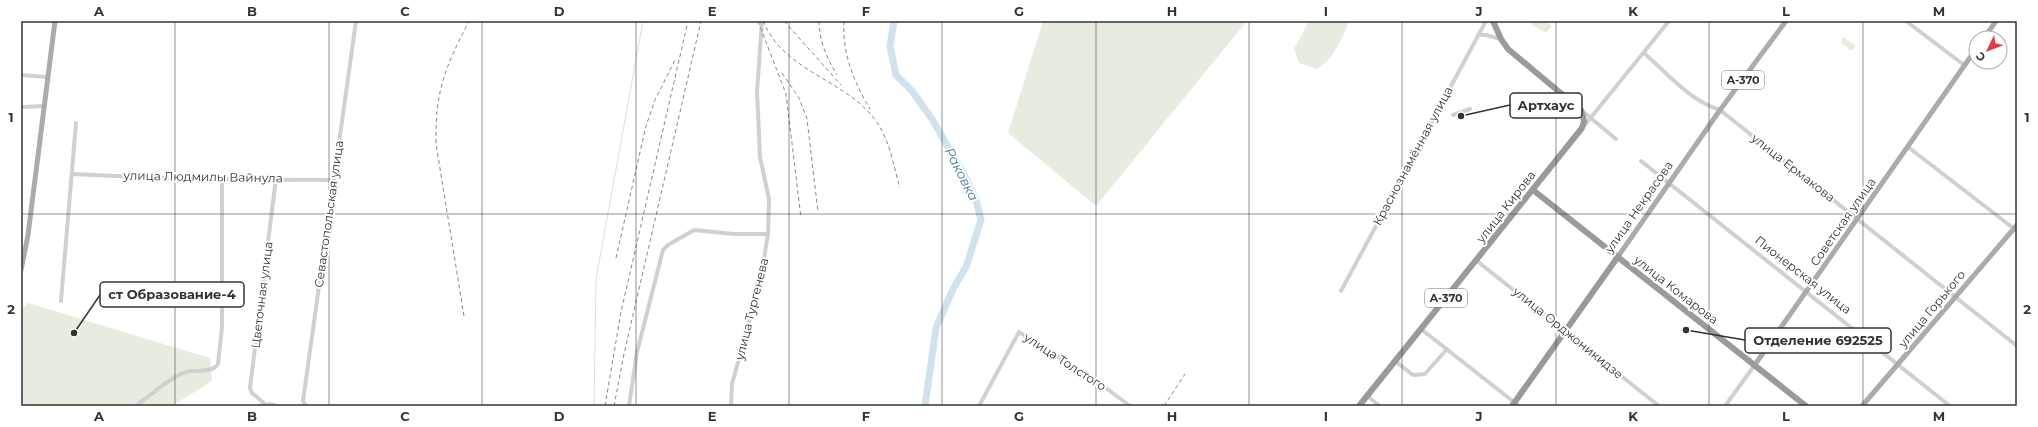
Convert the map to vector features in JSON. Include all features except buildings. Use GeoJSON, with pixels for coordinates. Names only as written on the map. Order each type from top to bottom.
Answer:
{"type":"FeatureCollection","features":[{"type":"Feature","properties":{"kind":"highway"},"geometry":{"type":"LineString","coordinates":[[1494,21],[1501,39],[1508,49],[1581,110],[1584,121],[1582,128]]}},
{"type":"Feature","properties":{"kind":"highway","name":"улица Кирова"},"geometry":{"type":"LineString","coordinates":[[1359,406],[1477,261],[1582,128]]}},
{"type":"Feature","properties":{"kind":"highway","name":"улица Комарова"},"geometry":{"type":"LineString","coordinates":[[1533,190],[1617,258],[1806,406]]}},
{"type":"Feature","properties":{"kind":"highway","name":"улица Некрасова"},"geometry":{"type":"LineString","coordinates":[[1515,405],[1617,258]]}},
{"type":"Feature","properties":{"kind":"main road"},"geometry":{"type":"LineString","coordinates":[[21,270],[28,235],[54,21]]}},
{"type":"Feature","properties":{"kind":"main road","name":"улица Некрасова"},"geometry":{"type":"LineString","coordinates":[[1617,258],[1720,110],[1786,21]]}},
{"type":"Feature","properties":{"kind":"main road"},"geometry":{"type":"LineString","coordinates":[[1990,30],[1996,21]]}},
{"type":"Feature","properties":{"kind":"main road","name":"Советская улица"},"geometry":{"type":"LineString","coordinates":[[1754,366],[1968,60]]}},
{"type":"Feature","properties":{"kind":"main road","name":"улица Горького"},"geometry":{"type":"LineString","coordinates":[[1862,406],[2016,228]]}},
{"type":"Feature","properties":{"kind":"street","name":"Севастопольская улица"},"geometry":{"type":"LineString","coordinates":[[303,401],[356,21]]}},
{"type":"Feature","properties":{"kind":"street","name":"улица Тургенева"},"geometry":{"type":"LineString","coordinates":[[731,406],[732,384],[761,278],[769,224],[769,199],[760,157],[757,92],[762,21]]}},
{"type":"Feature","properties":{"kind":"street","name":"Краснознамённая улица"},"geometry":{"type":"LineString","coordinates":[[1341,291],[1486,21]]}},
{"type":"Feature","properties":{"kind":"street","name":"улица Кирова"},"geometry":{"type":"LineString","coordinates":[[1582,128],[1669,21]]}},
{"type":"Feature","properties":{"kind":"street"},"geometry":{"type":"LineString","coordinates":[[1906,21],[1964,65]]}},
{"type":"Feature","properties":{"kind":"street"},"geometry":{"type":"LineString","coordinates":[[1478,35],[1486,35],[1501,39]]}},
{"type":"Feature","properties":{"kind":"street","name":"улица Ермакова"},"geometry":{"type":"LineString","coordinates":[[1644,53],[1697,99],[1707,106],[1720,110],[2017,346]]}},
{"type":"Feature","properties":{"kind":"street"},"geometry":{"type":"LineString","coordinates":[[21,75],[47,77]]}},
{"type":"Feature","properties":{"kind":"street"},"geometry":{"type":"LineString","coordinates":[[21,107],[44,106]]}},
{"type":"Feature","properties":{"kind":"street"},"geometry":{"type":"LineString","coordinates":[[1453,116],[1470,109]]}},
{"type":"Feature","properties":{"kind":"street"},"geometry":{"type":"LineString","coordinates":[[1581,110],[1616,139]]}},
{"type":"Feature","properties":{"kind":"street"},"geometry":{"type":"LineString","coordinates":[[61,301],[76,123]]}},
{"type":"Feature","properties":{"kind":"street"},"geometry":{"type":"LineString","coordinates":[[1908,147],[2016,228]]}},
{"type":"Feature","properties":{"kind":"street","name":"Пионерская улица"},"geometry":{"type":"LineString","coordinates":[[1641,161],[1950,406]]}},
{"type":"Feature","properties":{"kind":"street","name":"улица Людмилы Вайнула"},"geometry":{"type":"LineString","coordinates":[[72,174],[222,179],[276,178],[333,180]]}},
{"type":"Feature","properties":{"kind":"street","name":"Цветочная улица"},"geometry":{"type":"LineString","coordinates":[[265,404],[250,390],[276,178]]}},
{"type":"Feature","properties":{"kind":"street"},"geometry":{"type":"LineString","coordinates":[[136,406],[183,372],[206,370],[214,368],[218,364],[221,347],[222,179]]}},
{"type":"Feature","properties":{"kind":"street"},"geometry":{"type":"LineString","coordinates":[[629,406],[637,352],[663,250],[668,245],[694,230],[734,234],[768,234]]}},
{"type":"Feature","properties":{"kind":"street","name":"улица Орджоникидзе"},"geometry":{"type":"LineString","coordinates":[[1477,261],[1566,330],[1659,406]]}},
{"type":"Feature","properties":{"kind":"street"},"geometry":{"type":"LineString","coordinates":[[1421,329],[1515,405]]}},
{"type":"Feature","properties":{"kind":"street","name":"улица Толстого"},"geometry":{"type":"LineString","coordinates":[[979,406],[1019,332],[1098,382],[1130,406]]}},
{"type":"Feature","properties":{"kind":"street"},"geometry":{"type":"LineString","coordinates":[[1395,360],[1413,375],[1426,374],[1447,349]]}},
{"type":"Feature","properties":{"kind":"street","name":"Советская улица"},"geometry":{"type":"LineString","coordinates":[[1725,406],[1754,366]]}},
{"type":"Feature","properties":{"kind":"street"},"geometry":{"type":"LineString","coordinates":[[1367,396],[1380,406]]}},
{"type":"Feature","properties":{"kind":"street"},"geometry":{"type":"LineString","coordinates":[[300,406],[303,401],[306,406]]}},
{"type":"Feature","properties":{"kind":"street"},"geometry":{"type":"LineString","coordinates":[[259,406],[265,404],[277,406]]}},
{"type":"Feature","properties":{"kind":"shaded area"},"geometry":{"type":"Polygon","coordinates":[[[1043,21],[1247,21],[1096,206],[1008,133],[1043,21]]]}},
{"type":"Feature","properties":{"kind":"shaded area"},"geometry":{"type":"Polygon","coordinates":[[[1309,21],[1349,21],[1344,34],[1332,55],[1322,66],[1316,69],[1299,63],[1294,49],[1309,21]]]}},
{"type":"Feature","properties":{"kind":"shaded area"},"geometry":{"type":"Polygon","coordinates":[[[1532,21],[1547,21],[1552,26],[1546,33],[1532,25],[1532,21]]]}},
{"type":"Feature","properties":{"kind":"shaded area"},"geometry":{"type":"Polygon","coordinates":[[[1843,37],[1855,45],[1854,49],[1850,50],[1841,42],[1843,37]]]}},
{"type":"Feature","properties":{"kind":"shaded area"},"geometry":{"type":"Polygon","coordinates":[[[28,303],[210,358],[212,381],[172,406],[21,406],[21,309],[28,303]]]}},
{"type":"Feature","properties":{"kind":"waterway"},"geometry":{"type":"LineString","coordinates":[[594,406],[596,279],[643,21]]}},
{"type":"Feature","properties":{"kind":"waterway","name":"Раковка"},"geometry":{"type":"LineString","coordinates":[[894,21],[890,46],[896,75],[912,91],[932,119],[967,180],[976,200],[981,220],[966,267],[953,289],[936,328],[925,406]]}},
{"type":"Feature","properties":{"kind":"railway"},"geometry":{"type":"LineString","coordinates":[[464,316],[436,144],[436,125],[437,109],[443,80],[454,52],[469,21]]}},
{"type":"Feature","properties":{"kind":"railway"},"geometry":{"type":"LineString","coordinates":[[605,406],[621,312],[688,21]]}},
{"type":"Feature","properties":{"kind":"railway"},"geometry":{"type":"LineString","coordinates":[[614,406],[624,354],[701,21]]}},
{"type":"Feature","properties":{"kind":"railway"},"geometry":{"type":"LineString","coordinates":[[758,21],[786,94],[801,218]]}},
{"type":"Feature","properties":{"kind":"railway"},"geometry":{"type":"LineString","coordinates":[[763,21],[772,37],[795,61],[846,93],[869,112],[878,124],[886,139],[900,188]]}},
{"type":"Feature","properties":{"kind":"railway"},"geometry":{"type":"LineString","coordinates":[[784,21],[841,85]]}},
{"type":"Feature","properties":{"kind":"railway"},"geometry":{"type":"LineString","coordinates":[[819,21],[820,35],[824,49],[837,75]]}},
{"type":"Feature","properties":{"kind":"railway"},"geometry":{"type":"LineString","coordinates":[[844,21],[845,45],[850,67],[870,109]]}},
{"type":"Feature","properties":{"kind":"railway"},"geometry":{"type":"LineString","coordinates":[[616,258],[646,126],[655,100],[676,58]]}},
{"type":"Feature","properties":{"kind":"railway"},"geometry":{"type":"LineString","coordinates":[[782,73],[799,98],[807,119],[818,212]]}},
{"type":"Feature","properties":{"kind":"railway"},"geometry":{"type":"LineString","coordinates":[[1164,406],[1185,374]]}},
{"type":"Feature","properties":{"kind":"place","name":"Артхаус"},"geometry":{"type":"Point","coordinates":[1461,116]}},
{"type":"Feature","properties":{"kind":"place","name":"Отделение 692525"},"geometry":{"type":"Point","coordinates":[1686,330]}},
{"type":"Feature","properties":{"kind":"place","name":"ст Образование-4"},"geometry":{"type":"Point","coordinates":[74,333]}}]}
